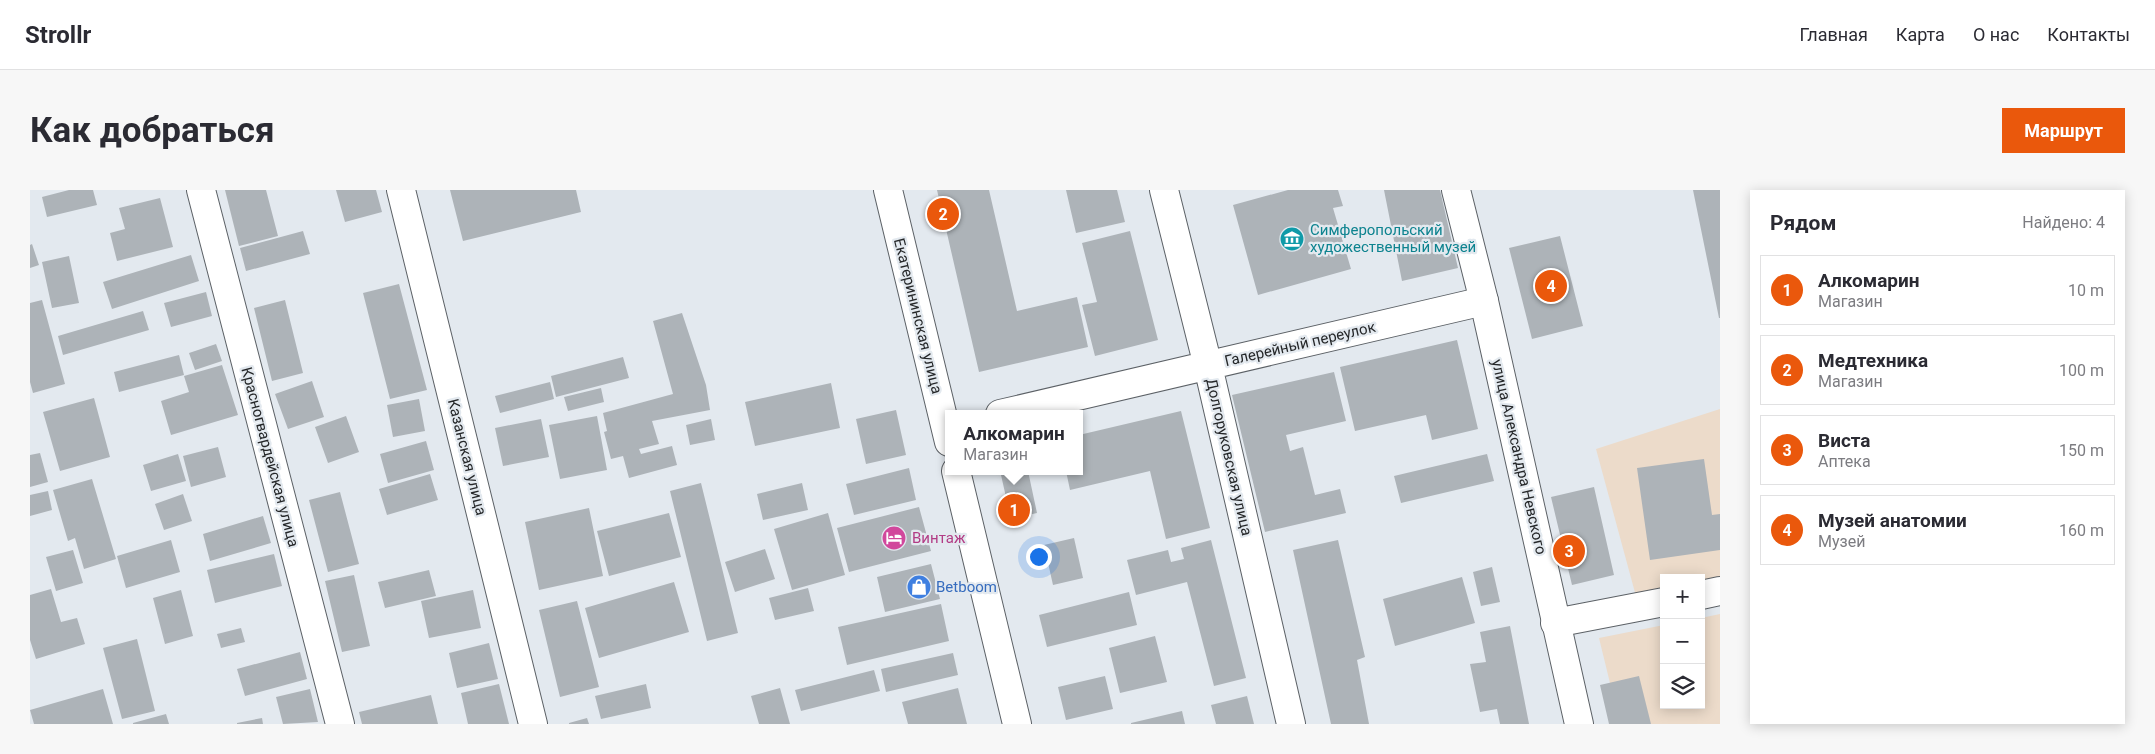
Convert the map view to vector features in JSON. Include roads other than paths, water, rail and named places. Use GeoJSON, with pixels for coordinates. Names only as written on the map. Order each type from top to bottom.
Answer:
{"type":"FeatureCollection","features":[{"type":"Feature","properties":{"kind":"street","name":"Красногвардейская улица"},"geometry":{"type":"LineString","coordinates":[[201,190],[340,724]]}},
{"type":"Feature","properties":{"kind":"street","name":"Казанская улица"},"geometry":{"type":"LineString","coordinates":[[401,190],[533,724]]}},
{"type":"Feature","properties":{"kind":"street","name":"Екатерининская улица"},"geometry":{"type":"LineString","coordinates":[[888,190],[945,419]]}},
{"type":"Feature","properties":{"kind":"street","name":"Долгоруковская улица"},"geometry":{"type":"LineString","coordinates":[[1164,190],[1208,366],[1291,724]]}},
{"type":"Feature","properties":{"kind":"street","name":"улица Александра Невского"},"geometry":{"type":"LineString","coordinates":[[1456,190],[1484,301],[1579,724]]}},
{"type":"Feature","properties":{"kind":"street","name":"Галерейный переулок"},"geometry":{"type":"LineString","coordinates":[[1017,410],[1484,301]]}},
{"type":"Feature","properties":{"kind":"street"},"geometry":{"type":"LineString","coordinates":[[957,475],[1018,724]]}},
{"type":"Feature","properties":{"kind":"street"},"geometry":{"type":"LineString","coordinates":[[1705,594],[1720,591]]}},
{"type":"Feature","properties":{"kind":"street"},"geometry":{"type":"LineString","coordinates":[[1555,623],[1660,603]]}},
{"type":"Feature","properties":{"kind":"place","name":"Медтехника"},"geometry":{"type":"Point","coordinates":[943,214]}},
{"type":"Feature","properties":{"kind":"place","name":"Симферопольский художественный музей"},"geometry":{"type":"Point","coordinates":[1292,239]}},
{"type":"Feature","properties":{"kind":"place","name":"Музей анатомии"},"geometry":{"type":"Point","coordinates":[1551,286]}},
{"type":"Feature","properties":{"kind":"place","name":"Алкомарин"},"geometry":{"type":"Point","coordinates":[1014,510]}},
{"type":"Feature","properties":{"kind":"place","name":"Винтаж"},"geometry":{"type":"Point","coordinates":[894,538]}},
{"type":"Feature","properties":{"kind":"place","name":"Виста"},"geometry":{"type":"Point","coordinates":[1569,551]}},
{"type":"Feature","properties":{"kind":"place","name":"Betboom"},"geometry":{"type":"Point","coordinates":[919,587]}}]}
